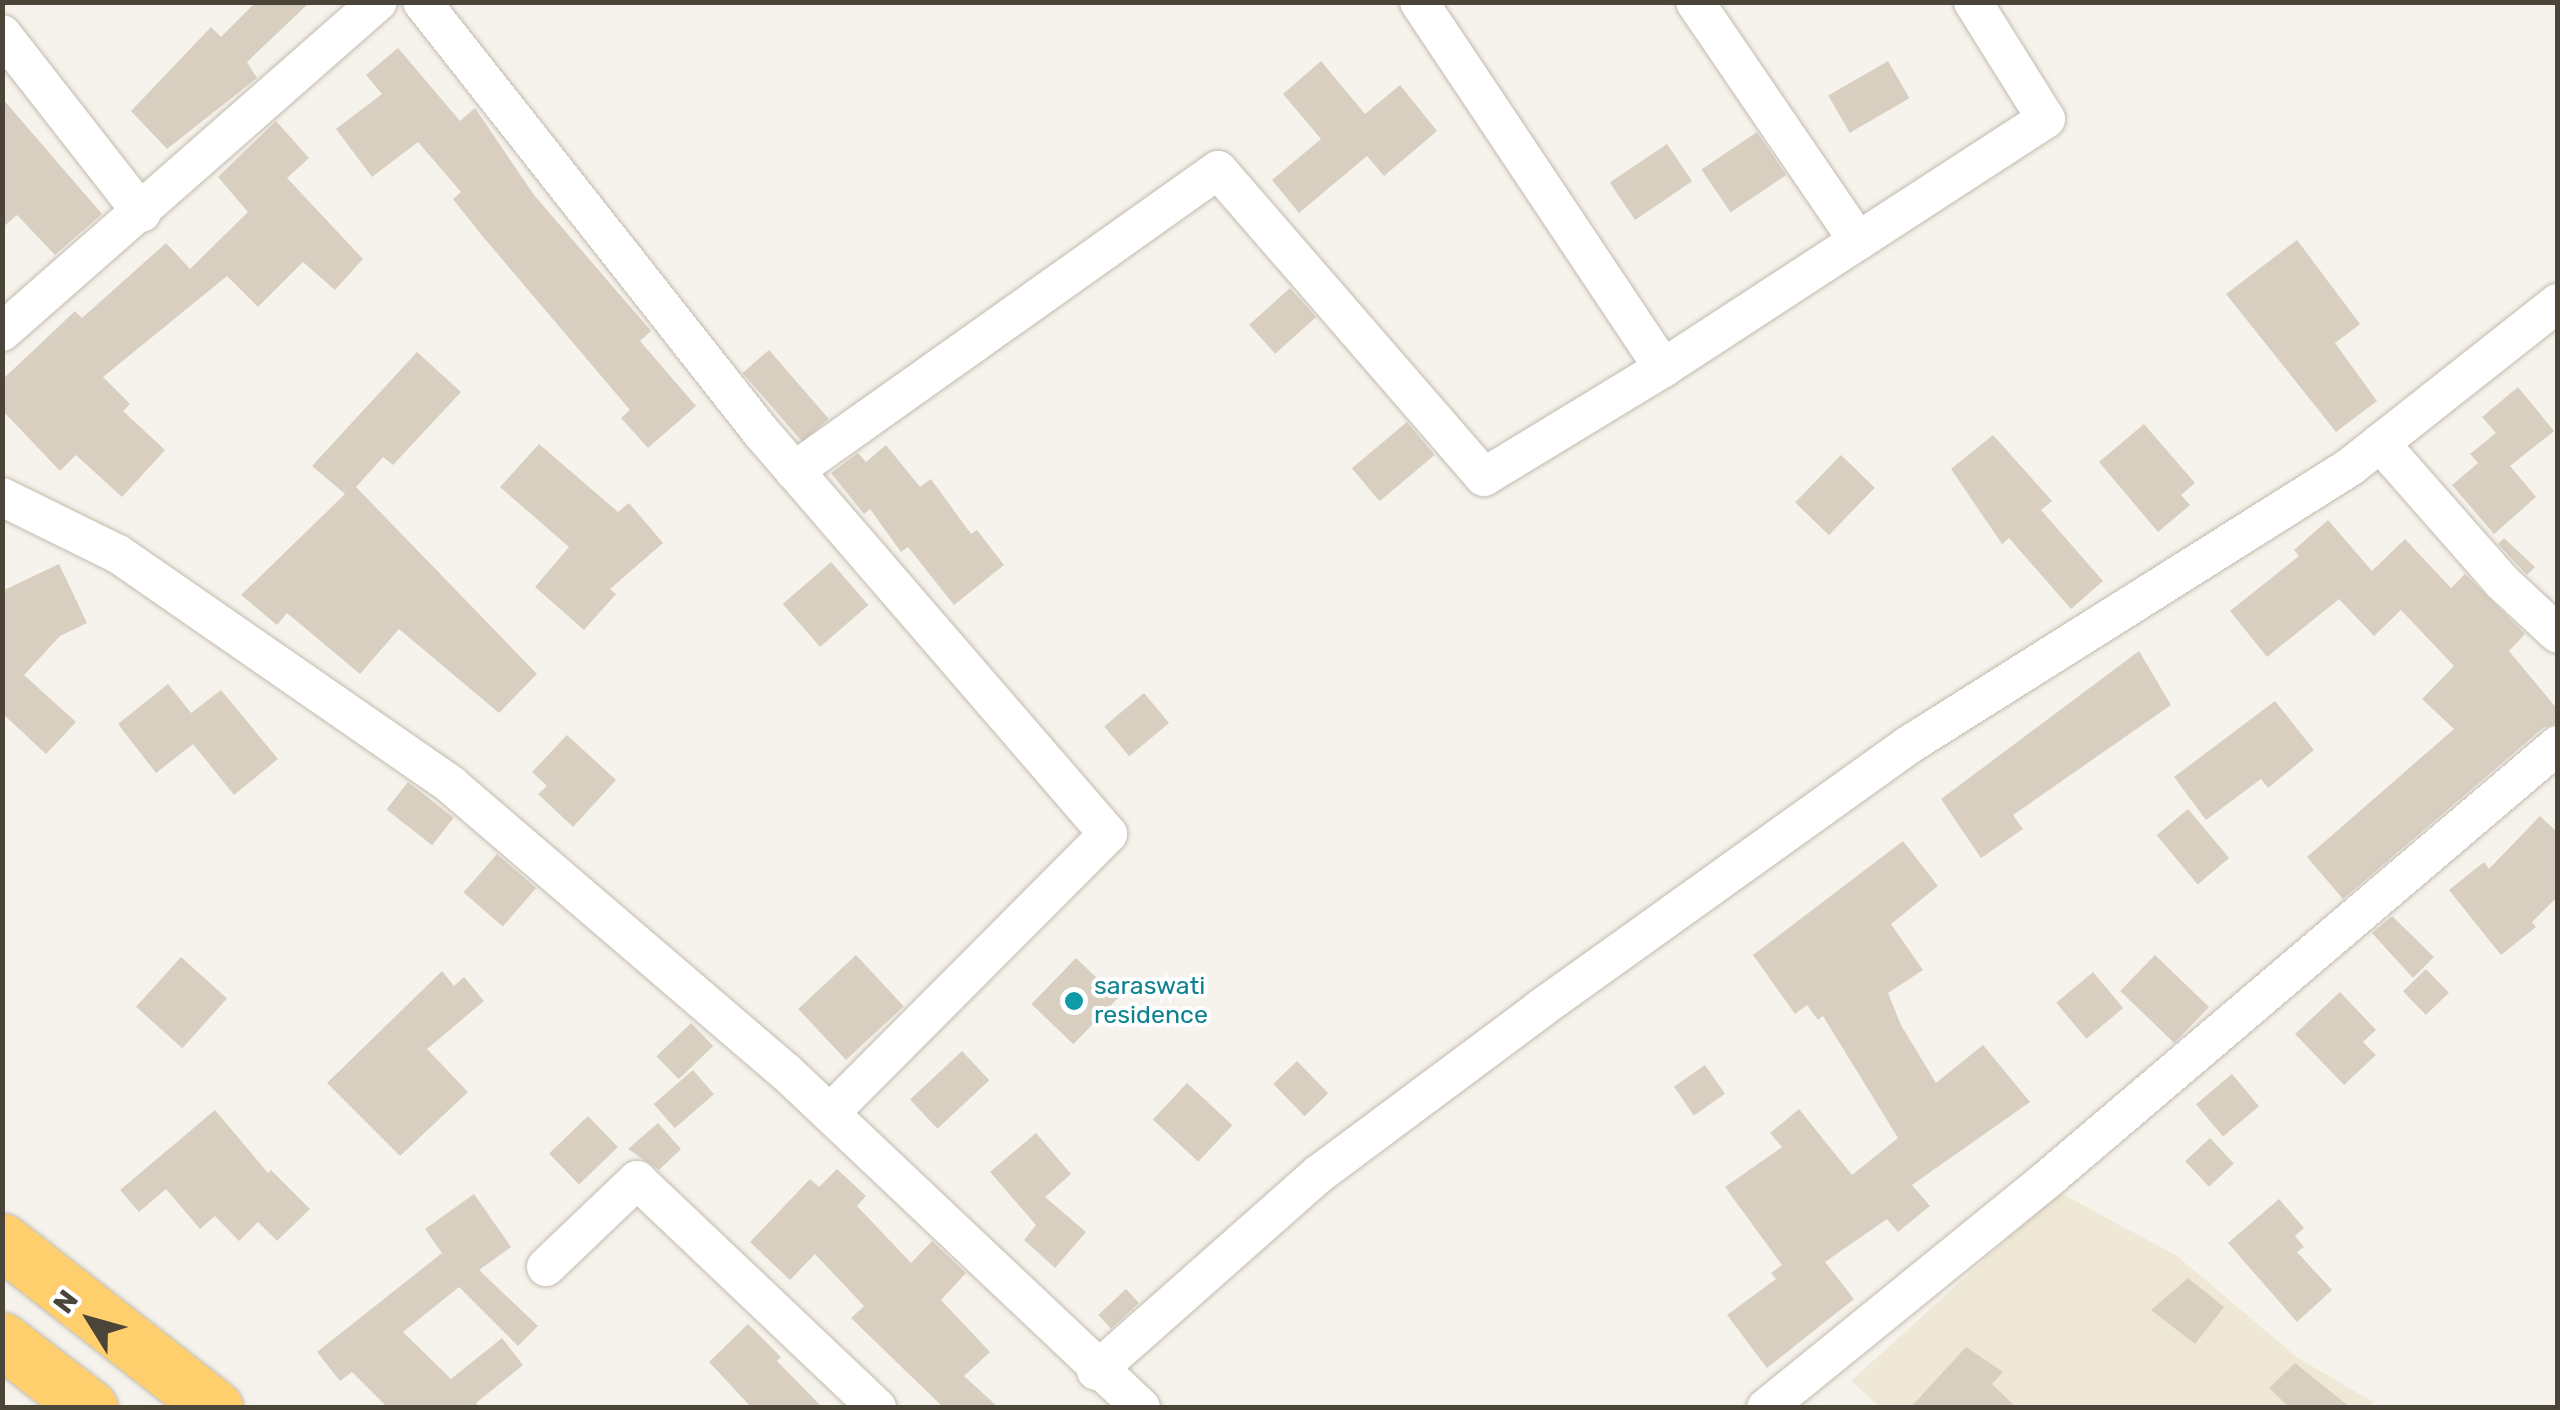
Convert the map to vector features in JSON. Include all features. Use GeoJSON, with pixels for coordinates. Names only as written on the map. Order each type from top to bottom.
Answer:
{"type":"FeatureCollection","features":[{"type":"Feature","properties":{"kind":"highway"},"geometry":{"type":"LineString","coordinates":[[2,1241],[215,1408]]}},
{"type":"Feature","properties":{"kind":"highway"},"geometry":{"type":"LineString","coordinates":[[2,1340],[90,1408]]}},
{"type":"Feature","properties":{"kind":"street"},"geometry":{"type":"LineString","coordinates":[[2,332],[142,213],[376,2]]}},
{"type":"Feature","properties":{"kind":"street"},"geometry":{"type":"LineString","coordinates":[[422,2],[794,471],[1108,834],[830,1113]]}},
{"type":"Feature","properties":{"kind":"street"},"geometry":{"type":"LineString","coordinates":[[1419,2],[1663,368]]}},
{"type":"Feature","properties":{"kind":"street"},"geometry":{"type":"LineString","coordinates":[[1695,2],[1858,241]]}},
{"type":"Feature","properties":{"kind":"street"},"geometry":{"type":"LineString","coordinates":[[794,471],[1218,170],[1484,476],[1663,368],[2046,119],[1973,2]]}},
{"type":"Feature","properties":{"kind":"street"},"geometry":{"type":"LineString","coordinates":[[2,34],[142,213]]}},
{"type":"Feature","properties":{"kind":"street"},"geometry":{"type":"LineString","coordinates":[[1096,1371],[1319,1174],[1540,1009],[1907,746],[2380,443],[2558,303]]}},
{"type":"Feature","properties":{"kind":"street"},"geometry":{"type":"LineString","coordinates":[[2380,443],[2502,582],[2558,634]]}},
{"type":"Feature","properties":{"kind":"street"},"geometry":{"type":"LineString","coordinates":[[2,497],[118,554],[451,785],[830,1113],[1096,1371],[1141,1408]]}},
{"type":"Feature","properties":{"kind":"street"},"geometry":{"type":"LineString","coordinates":[[1766,1408],[2050,1176],[2558,744]]}},
{"type":"Feature","properties":{"kind":"street"},"geometry":{"type":"LineString","coordinates":[[546,1267],[637,1180],[877,1408]]}},
{"type":"Feature","properties":{"kind":"shaded area"},"geometry":{"type":"Polygon","coordinates":[[[2059,1192],[2177,1256],[2298,1358],[2373,1402],[2367,1408],[1881,1408],[1851,1381],[2059,1192]]]}},
{"type":"Feature","properties":{"kind":"building"},"geometry":{"type":"Polygon","coordinates":[[[256,2],[310,2],[247,62],[257,78],[167,149],[131,111],[211,27],[221,37],[256,2]]]}},
{"type":"Feature","properties":{"kind":"building"},"geometry":{"type":"Polygon","coordinates":[[[398,48],[460,121],[475,108],[534,195],[651,331],[640,341],[696,406],[648,448],[621,418],[630,410],[479,232],[453,199],[461,192],[418,142],[372,177],[336,129],[382,94],[366,75],[398,48]]]}},
{"type":"Feature","properties":{"kind":"building"},"geometry":{"type":"Polygon","coordinates":[[[1321,61],[1365,114],[1400,85],[1437,131],[1384,176],[1367,156],[1299,213],[1272,180],[1321,139],[1283,94],[1321,61]]]}},
{"type":"Feature","properties":{"kind":"building"},"geometry":{"type":"Polygon","coordinates":[[[1888,61],[1910,98],[1850,133],[1828,96],[1888,61]]]}},
{"type":"Feature","properties":{"kind":"building"},"geometry":{"type":"Polygon","coordinates":[[[2,98],[102,214],[55,255],[17,215],[2,228],[2,98]]]}},
{"type":"Feature","properties":{"kind":"building"},"geometry":{"type":"Polygon","coordinates":[[[276,121],[309,158],[287,178],[363,259],[335,290],[303,262],[258,307],[227,276],[103,377],[130,404],[123,411],[165,450],[122,497],[76,455],[60,471],[2,410],[2,380],[75,311],[82,318],[166,243],[190,269],[248,212],[218,177],[276,121]]]}},
{"type":"Feature","properties":{"kind":"building"},"geometry":{"type":"Polygon","coordinates":[[[1757,132],[1786,175],[1731,213],[1701,169],[1757,132]]]}},
{"type":"Feature","properties":{"kind":"building"},"geometry":{"type":"Polygon","coordinates":[[[1667,144],[1692,181],[1635,220],[1610,183],[1667,144]]]}},
{"type":"Feature","properties":{"kind":"building"},"geometry":{"type":"Polygon","coordinates":[[[2297,240],[2360,324],[2335,343],[2377,401],[2336,432],[2226,294],[2297,240]]]}},
{"type":"Feature","properties":{"kind":"building"},"geometry":{"type":"Polygon","coordinates":[[[1290,288],[1316,317],[1275,354],[1249,325],[1290,288]]]}},
{"type":"Feature","properties":{"kind":"building"},"geometry":{"type":"Polygon","coordinates":[[[769,350],[829,419],[802,442],[743,373],[769,350]]]}},
{"type":"Feature","properties":{"kind":"building"},"geometry":{"type":"Polygon","coordinates":[[[417,352],[461,392],[393,465],[383,457],[356,487],[537,674],[499,713],[399,629],[360,674],[287,613],[277,625],[241,595],[345,494],[312,466],[417,352]]]}},
{"type":"Feature","properties":{"kind":"building"},"geometry":{"type":"Polygon","coordinates":[[[2518,387],[2554,431],[2510,466],[2536,497],[2494,534],[2452,485],[2478,463],[2470,454],[2496,433],[2482,417],[2518,387]]]}},
{"type":"Feature","properties":{"kind":"building"},"geometry":{"type":"Polygon","coordinates":[[[1407,422],[1435,455],[1379,501],[1352,468],[1407,422]]]}},
{"type":"Feature","properties":{"kind":"building"},"geometry":{"type":"Polygon","coordinates":[[[2144,424],[2195,483],[2181,495],[2190,505],[2158,532],[2099,462],[2144,424]]]}},
{"type":"Feature","properties":{"kind":"building"},"geometry":{"type":"Polygon","coordinates":[[[1993,435],[2052,501],[2041,510],[2103,581],[2071,609],[2009,538],[2002,544],[1951,469],[1993,435]]]}},
{"type":"Feature","properties":{"kind":"building"},"geometry":{"type":"Polygon","coordinates":[[[539,444],[618,512],[629,503],[663,543],[610,589],[616,594],[584,630],[535,587],[569,547],[500,487],[539,444]]]}},
{"type":"Feature","properties":{"kind":"building"},"geometry":{"type":"Polygon","coordinates":[[[886,445],[920,487],[931,479],[971,534],[977,530],[1004,565],[954,605],[908,547],[901,552],[870,509],[864,514],[831,473],[858,453],[866,462],[886,445]]]}},
{"type":"Feature","properties":{"kind":"building"},"geometry":{"type":"Polygon","coordinates":[[[1841,455],[1875,488],[1829,535],[1795,502],[1841,455]]]}},
{"type":"Feature","properties":{"kind":"building"},"geometry":{"type":"Polygon","coordinates":[[[2328,520],[2372,571],[2405,539],[2451,588],[2465,574],[2525,634],[2509,651],[2558,710],[2558,723],[2543,728],[2343,899],[2307,857],[2454,729],[2422,699],[2454,666],[2401,610],[2374,636],[2339,599],[2267,657],[2230,611],[2299,556],[2294,550],[2328,520]]]}},
{"type":"Feature","properties":{"kind":"building"},"geometry":{"type":"Polygon","coordinates":[[[2504,538],[2535,567],[2527,575],[2498,544],[2504,538]]]}},
{"type":"Feature","properties":{"kind":"building"},"geometry":{"type":"Polygon","coordinates":[[[831,562],[868,605],[820,647],[783,604],[831,562]]]}},
{"type":"Feature","properties":{"kind":"building"},"geometry":{"type":"Polygon","coordinates":[[[59,564],[87,623],[60,636],[24,675],[76,722],[46,754],[2,713],[2,591],[59,564]]]}},
{"type":"Feature","properties":{"kind":"building"},"geometry":{"type":"Polygon","coordinates":[[[2139,651],[2171,705],[2013,815],[2023,829],[1981,858],[1941,799],[2139,651]]]}},
{"type":"Feature","properties":{"kind":"building"},"geometry":{"type":"Polygon","coordinates":[[[168,684],[191,713],[221,690],[278,759],[234,795],[193,744],[156,773],[118,724],[168,684]]]}},
{"type":"Feature","properties":{"kind":"building"},"geometry":{"type":"Polygon","coordinates":[[[1144,693],[1169,723],[1129,756],[1104,726],[1144,693]]]}},
{"type":"Feature","properties":{"kind":"building"},"geometry":{"type":"Polygon","coordinates":[[[2275,701],[2314,750],[2268,788],[2261,779],[2206,820],[2174,777],[2275,701]]]}},
{"type":"Feature","properties":{"kind":"building"},"geometry":{"type":"Polygon","coordinates":[[[567,735],[616,780],[573,827],[538,794],[547,786],[532,772],[567,735]]]}},
{"type":"Feature","properties":{"kind":"building"},"geometry":{"type":"Polygon","coordinates":[[[408,782],[454,818],[432,845],[386,810],[408,782]]]}},
{"type":"Feature","properties":{"kind":"building"},"geometry":{"type":"Polygon","coordinates":[[[2188,809],[2229,858],[2198,884],[2157,835],[2188,809]]]}},
{"type":"Feature","properties":{"kind":"building"},"geometry":{"type":"Polygon","coordinates":[[[2540,816],[2558,833],[2558,896],[2532,922],[2536,927],[2501,955],[2449,890],[2484,862],[2489,869],[2540,816]]]}},
{"type":"Feature","properties":{"kind":"building"},"geometry":{"type":"Polygon","coordinates":[[[1903,841],[1938,886],[1891,924],[1923,970],[1888,993],[1901,1025],[1936,1083],[1983,1045],[2030,1102],[1912,1185],[1930,1206],[1898,1232],[1887,1219],[1825,1262],[1854,1299],[1767,1368],[1727,1315],[1776,1279],[1771,1273],[1782,1265],[1725,1187],[1782,1147],[1770,1133],[1799,1109],[1852,1175],[1898,1138],[1823,1016],[1818,1020],[1807,1005],[1795,1014],[1753,955],[1903,841]]]}},
{"type":"Feature","properties":{"kind":"building"},"geometry":{"type":"Polygon","coordinates":[[[497,854],[536,888],[503,927],[464,892],[497,854]]]}},
{"type":"Feature","properties":{"kind":"building"},"geometry":{"type":"Polygon","coordinates":[[[2392,916],[2434,957],[2413,978],[2372,933],[2392,916]]]}},
{"type":"Feature","properties":{"kind":"building"},"geometry":{"type":"Polygon","coordinates":[[[856,955],[904,1006],[846,1060],[798,1009],[856,955]]]}},
{"type":"Feature","properties":{"kind":"building"},"geometry":{"type":"Polygon","coordinates":[[[2155,955],[2209,1007],[2174,1043],[2120,991],[2155,955]]]}},
{"type":"Feature","properties":{"kind":"building"},"geometry":{"type":"Polygon","coordinates":[[[181,957],[227,998],[182,1048],[136,1007],[181,957]]]}},
{"type":"Feature","properties":{"kind":"building","name":"saraswati residence"},"geometry":{"type":"Polygon","coordinates":[[[1076,958],[1118,998],[1073,1044],[1032,1004],[1076,958]]]}},
{"type":"Feature","properties":{"kind":"building"},"geometry":{"type":"Polygon","coordinates":[[[2426,969],[2449,993],[2426,1015],[2403,991],[2426,969]]]}},
{"type":"Feature","properties":{"kind":"building"},"geometry":{"type":"Polygon","coordinates":[[[442,971],[454,986],[464,977],[484,1001],[427,1049],[468,1092],[400,1156],[327,1083],[442,971]]]}},
{"type":"Feature","properties":{"kind":"building"},"geometry":{"type":"Polygon","coordinates":[[[2093,972],[2123,1008],[2086,1039],[2056,1003],[2093,972]]]}},
{"type":"Feature","properties":{"kind":"building"},"geometry":{"type":"Polygon","coordinates":[[[2340,992],[2376,1030],[2363,1042],[2376,1055],[2344,1085],[2295,1034],[2340,992]]]}},
{"type":"Feature","properties":{"kind":"building"},"geometry":{"type":"Polygon","coordinates":[[[691,1023],[713,1046],[679,1079],[656,1056],[691,1023]]]}},
{"type":"Feature","properties":{"kind":"building"},"geometry":{"type":"Polygon","coordinates":[[[962,1051],[989,1080],[937,1129],[910,1099],[962,1051]]]}},
{"type":"Feature","properties":{"kind":"building"},"geometry":{"type":"Polygon","coordinates":[[[1297,1061],[1328,1093],[1305,1116],[1273,1084],[1297,1061]]]}},
{"type":"Feature","properties":{"kind":"building"},"geometry":{"type":"Polygon","coordinates":[[[1705,1065],[1725,1094],[1694,1115],[1674,1087],[1705,1065]]]}},
{"type":"Feature","properties":{"kind":"building"},"geometry":{"type":"Polygon","coordinates":[[[693,1070],[714,1094],[675,1128],[654,1104],[693,1070]]]}},
{"type":"Feature","properties":{"kind":"building"},"geometry":{"type":"Polygon","coordinates":[[[2232,1074],[2259,1106],[2223,1136],[2196,1104],[2232,1074]]]}},
{"type":"Feature","properties":{"kind":"building"},"geometry":{"type":"Polygon","coordinates":[[[1187,1083],[1232,1125],[1198,1162],[1153,1120],[1187,1083]]]}},
{"type":"Feature","properties":{"kind":"building"},"geometry":{"type":"Polygon","coordinates":[[[215,1110],[268,1173],[271,1170],[310,1209],[277,1241],[258,1222],[239,1241],[215,1216],[200,1229],[166,1189],[139,1212],[120,1190],[215,1110]]]}},
{"type":"Feature","properties":{"kind":"building"},"geometry":{"type":"Polygon","coordinates":[[[588,1116],[618,1147],[579,1184],[549,1154],[588,1116]]]}},
{"type":"Feature","properties":{"kind":"building"},"geometry":{"type":"Polygon","coordinates":[[[658,1123],[681,1149],[659,1170],[628,1149],[658,1123]]]}},
{"type":"Feature","properties":{"kind":"building"},"geometry":{"type":"Polygon","coordinates":[[[1036,1133],[1071,1174],[1045,1197],[1086,1232],[1055,1268],[1024,1240],[1036,1225],[990,1172],[1036,1133]]]}},
{"type":"Feature","properties":{"kind":"building"},"geometry":{"type":"Polygon","coordinates":[[[2210,1138],[2234,1164],[2209,1187],[2185,1161],[2210,1138]]]}},
{"type":"Feature","properties":{"kind":"building"},"geometry":{"type":"Polygon","coordinates":[[[837,1169],[866,1196],[857,1206],[911,1263],[932,1241],[966,1273],[941,1300],[990,1352],[964,1376],[999,1408],[944,1408],[851,1318],[864,1306],[815,1254],[790,1280],[750,1242],[810,1179],[819,1187],[837,1169]]]}},
{"type":"Feature","properties":{"kind":"building"},"geometry":{"type":"Polygon","coordinates":[[[474,1194],[511,1247],[479,1270],[538,1326],[518,1346],[459,1287],[403,1332],[451,1379],[502,1338],[523,1365],[476,1403],[481,1408],[388,1408],[352,1372],[340,1381],[317,1352],[442,1253],[425,1229],[474,1194]]]}},
{"type":"Feature","properties":{"kind":"building"},"geometry":{"type":"Polygon","coordinates":[[[2279,1199],[2304,1228],[2295,1236],[2304,1247],[2297,1252],[2332,1290],[2297,1322],[2228,1243],[2279,1199]]]}},
{"type":"Feature","properties":{"kind":"building"},"geometry":{"type":"Polygon","coordinates":[[[2188,1278],[2224,1307],[2195,1344],[2151,1310],[2188,1278]]]}},
{"type":"Feature","properties":{"kind":"building"},"geometry":{"type":"Polygon","coordinates":[[[1126,1289],[1139,1303],[1111,1329],[1098,1315],[1126,1289]]]}},
{"type":"Feature","properties":{"kind":"building"},"geometry":{"type":"Polygon","coordinates":[[[748,1324],[781,1357],[777,1361],[823,1408],[752,1408],[709,1362],[748,1324]]]}},
{"type":"Feature","properties":{"kind":"building"},"geometry":{"type":"Polygon","coordinates":[[[1966,1347],[2003,1372],[1992,1384],[2017,1408],[1910,1408],[1966,1347]]]}},
{"type":"Feature","properties":{"kind":"building"},"geometry":{"type":"Polygon","coordinates":[[[2295,1363],[2351,1408],[2290,1408],[2269,1388],[2295,1363]]]}},
{"type":"Feature","properties":{"kind":"place","name":"saraswati residence"},"geometry":{"type":"Point","coordinates":[1074,1001]}}]}
